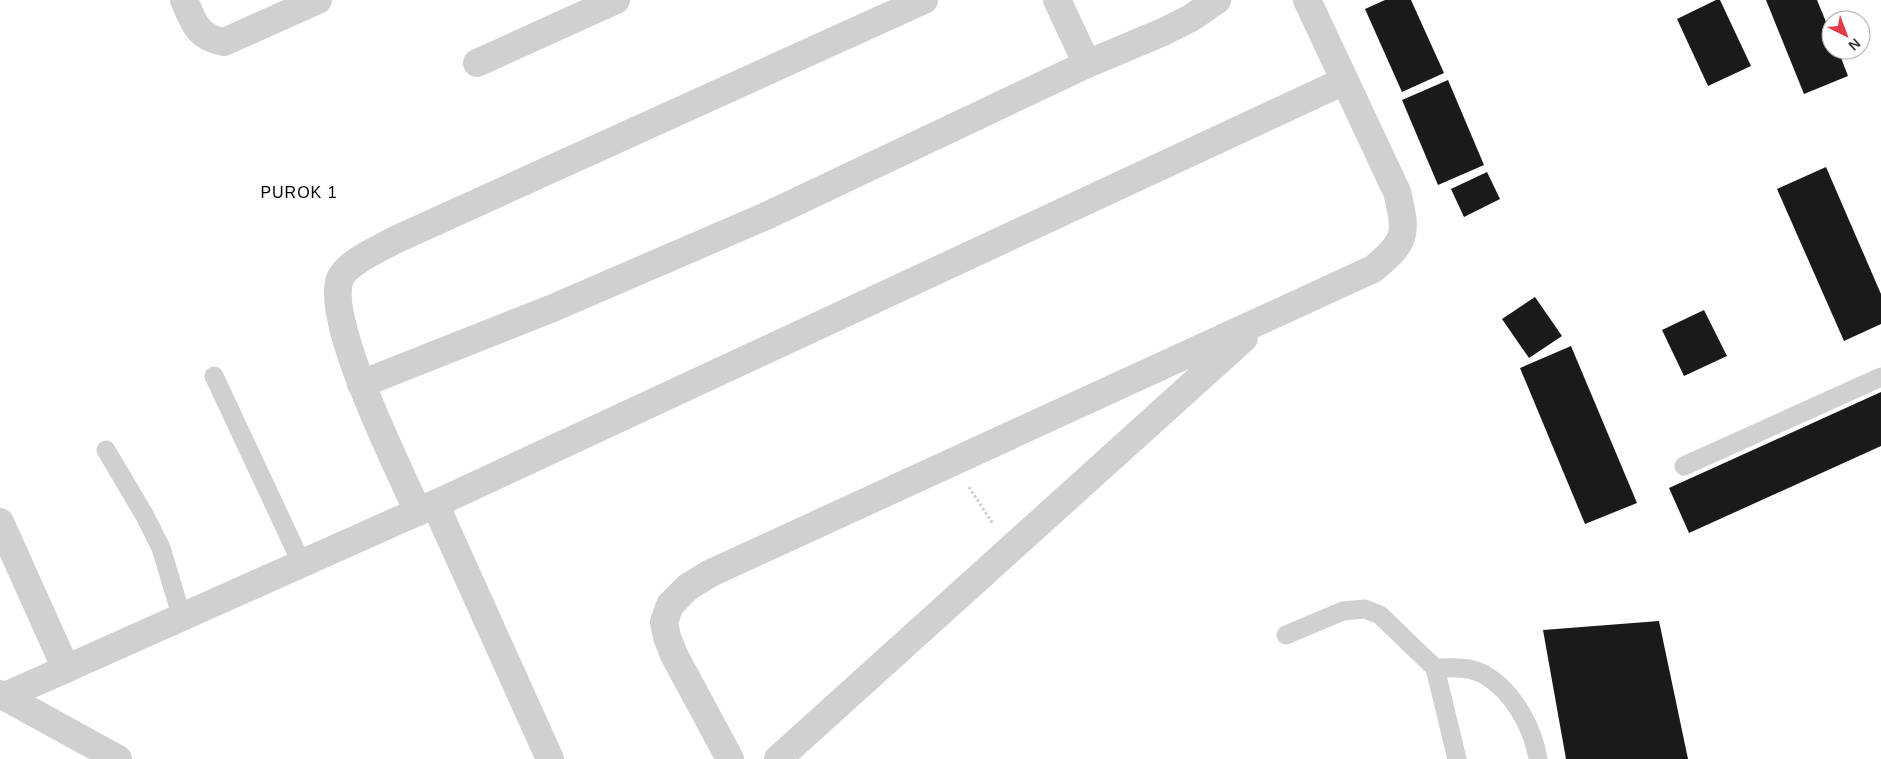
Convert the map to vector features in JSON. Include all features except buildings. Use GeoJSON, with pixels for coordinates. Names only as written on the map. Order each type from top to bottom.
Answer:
{"type":"FeatureCollection","features":[{"type":"Feature","properties":{"kind":"street"},"geometry":{"type":"LineString","coordinates":[[184,0],[200,32],[210,39],[224,42],[318,0]]}},
{"type":"Feature","properties":{"kind":"street"},"geometry":{"type":"LineString","coordinates":[[477,63],[616,0]]}},
{"type":"Feature","properties":{"kind":"street"},"geometry":{"type":"LineString","coordinates":[[550,759],[427,508],[361,384],[339,312],[337,288],[341,277],[353,264],[395,240],[924,0]]}},
{"type":"Feature","properties":{"kind":"street"},"geometry":{"type":"LineString","coordinates":[[1057,0],[1087,64]]}},
{"type":"Feature","properties":{"kind":"street"},"geometry":{"type":"LineString","coordinates":[[730,759],[674,655],[667,637],[664,622],[670,605],[688,587],[711,573],[1373,269],[1392,254],[1403,237],[1403,215],[1397,192],[1307,0]]}},
{"type":"Feature","properties":{"kind":"street"},"geometry":{"type":"LineString","coordinates":[[361,384],[553,308],[757,220],[1087,64],[1184,21],[1213,1]]}},
{"type":"Feature","properties":{"kind":"street"},"geometry":{"type":"LineString","coordinates":[[2,695],[182,618],[427,508],[1344,81]]}},
{"type":"Feature","properties":{"kind":"street"},"geometry":{"type":"LineString","coordinates":[[778,759],[1264,320]]}},
{"type":"Feature","properties":{"kind":"street"},"geometry":{"type":"LineString","coordinates":[[0,522],[66,669]]}},
{"type":"Feature","properties":{"kind":"street"},"geometry":{"type":"LineString","coordinates":[[2,695],[118,759]]}},
{"type":"Feature","properties":{"kind":"lane"},"geometry":{"type":"LineString","coordinates":[[214,376],[302,564]]}},
{"type":"Feature","properties":{"kind":"lane"},"geometry":{"type":"LineString","coordinates":[[1684,466],[1881,377]]}},
{"type":"Feature","properties":{"kind":"lane"},"geometry":{"type":"LineString","coordinates":[[106,450],[145,516],[161,548],[182,618]]}},
{"type":"Feature","properties":{"kind":"lane"},"geometry":{"type":"LineString","coordinates":[[1286,634],[1343,611],[1365,609],[1380,615],[1435,668],[1457,759]]}},
{"type":"Feature","properties":{"kind":"lane"},"geometry":{"type":"LineString","coordinates":[[1435,668],[1465,668],[1484,674],[1498,685],[1513,701],[1526,723],[1538,759]]}},
{"type":"Feature","properties":{"kind":"path"},"geometry":{"type":"LineString","coordinates":[[953,463],[1010,549]]}},
{"type":"Feature","properties":{"kind":"district","name":"PUROK 1"},"geometry":{"type":"Point","coordinates":[299,192]}}]}
